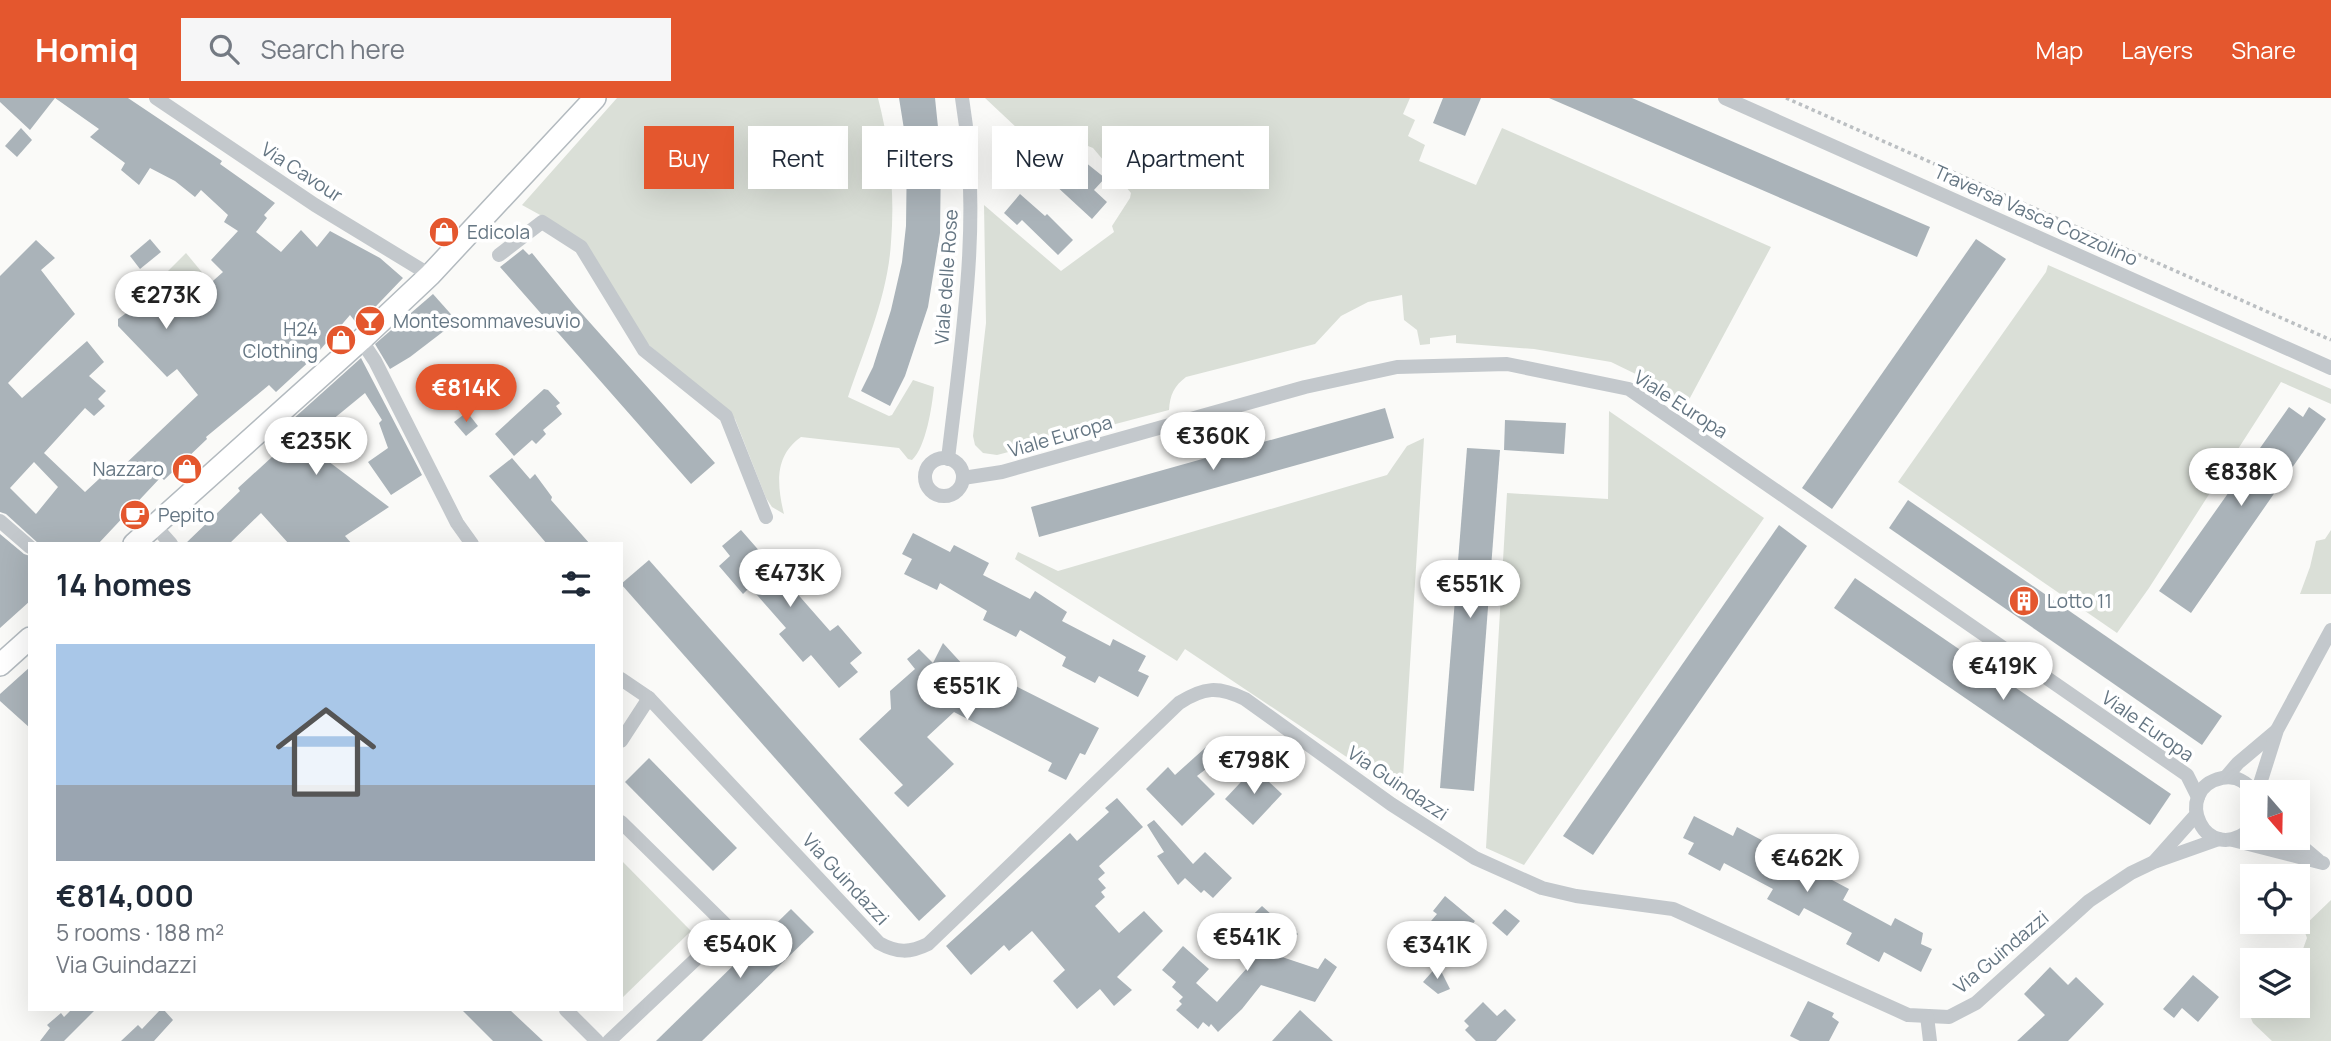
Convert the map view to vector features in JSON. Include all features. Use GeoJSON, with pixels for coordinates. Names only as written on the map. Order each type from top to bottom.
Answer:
{"type":"FeatureCollection","features":[{"type":"Feature","properties":{"kind":"main road"},"geometry":{"type":"LineString","coordinates":[[136,542],[430,275],[595,98]]}},
{"type":"Feature","properties":{"kind":"main road"},"geometry":{"type":"LineString","coordinates":[[0,666],[28,640]]}},
{"type":"Feature","properties":{"kind":"street","name":"Via Cavour"},"geometry":{"type":"LineString","coordinates":[[156,98],[315,205],[430,275]]}},
{"type":"Feature","properties":{"kind":"street","name":"Viale delle Rose"},"geometry":{"type":"LineString","coordinates":[[948,459],[968,289],[970,240],[969,157],[962,98]]}},
{"type":"Feature","properties":{"kind":"street","name":"Traversa Vasca Cozzolino"},"geometry":{"type":"LineString","coordinates":[[1725,98],[2331,368]]}},
{"type":"Feature","properties":{"kind":"street"},"geometry":{"type":"LineString","coordinates":[[499,256],[542,222],[581,247],[645,350],[726,416],[766,517]]}},
{"type":"Feature","properties":{"kind":"street"},"geometry":{"type":"LineString","coordinates":[[361,340],[375,361],[457,523],[471,542]]}},
{"type":"Feature","properties":{"kind":"street","name":"Viale Europa"},"geometry":{"type":"LineString","coordinates":[[963,478],[1002,472],[1304,387],[1397,367],[1507,364],[1629,389],[2187,775],[2198,797]]}},
{"type":"Feature","properties":{"kind":"street"},"geometry":{"type":"LineString","coordinates":[[941,458],[948,459],[959,466],[963,478],[958,491],[944,497],[930,491],[925,478],[929,466],[941,458]]}},
{"type":"Feature","properties":{"kind":"street"},"geometry":{"type":"LineString","coordinates":[[0,521],[28,545]]}},
{"type":"Feature","properties":{"kind":"street"},"geometry":{"type":"LineString","coordinates":[[155,526],[169,542]]}},
{"type":"Feature","properties":{"kind":"street"},"geometry":{"type":"LineString","coordinates":[[2260,780],[2277,730],[2331,631]]}},
{"type":"Feature","properties":{"kind":"street","name":"Via Guindazzi"},"geometry":{"type":"LineString","coordinates":[[623,680],[649,698],[879,943],[903,951],[928,943],[1179,703],[1194,693],[1211,689],[1229,692],[1245,699],[1391,804],[1475,858],[1542,888],[1576,896],[1673,909],[1908,1015],[1949,1017],[1976,1003],[2090,901],[2131,873],[2154,862],[2240,837]]}},
{"type":"Feature","properties":{"kind":"street"},"geometry":{"type":"LineString","coordinates":[[623,738],[649,698]]}},
{"type":"Feature","properties":{"kind":"street"},"geometry":{"type":"LineString","coordinates":[[2277,730],[2220,778],[2204,786],[2198,797],[2196,815],[2204,831],[2226,840],[2327,866]]}},
{"type":"Feature","properties":{"kind":"street"},"geometry":{"type":"LineString","coordinates":[[2187,775],[2240,780]]}},
{"type":"Feature","properties":{"kind":"street"},"geometry":{"type":"LineString","coordinates":[[2154,862],[2196,815]]}},
{"type":"Feature","properties":{"kind":"street"},"geometry":{"type":"LineString","coordinates":[[609,1041],[729,928],[623,824]]}},
{"type":"Feature","properties":{"kind":"street"},"geometry":{"type":"LineString","coordinates":[[2307,850],[2327,866]]}},
{"type":"Feature","properties":{"kind":"street"},"geometry":{"type":"LineString","coordinates":[[567,1011],[597,1041]]}},
{"type":"Feature","properties":{"kind":"street"},"geometry":{"type":"LineString","coordinates":[[1927,1016],[1930,1041]]}},
{"type":"Feature","properties":{"kind":"path"},"geometry":{"type":"LineString","coordinates":[[1786,98],[2331,340]]}},
{"type":"Feature","properties":{"kind":"shaded area"},"geometry":{"type":"Polygon","coordinates":[[[617,98],[878,98],[884,126],[862,126],[862,189],[891,189],[889,262],[881,301],[848,397],[889,416],[913,380],[934,387],[925,436],[917,454],[912,460],[899,448],[801,437],[792,445],[782,462],[779,482],[784,514],[772,507],[735,419],[642,339],[588,247],[522,205],[617,98]]]}},
{"type":"Feature","properties":{"kind":"shaded area"},"geometry":{"type":"Polygon","coordinates":[[[985,98],[1410,98],[1403,114],[1415,120],[1408,136],[1425,145],[1419,161],[1476,185],[1502,128],[1771,247],[1684,409],[1646,379],[1611,362],[1534,349],[1456,343],[1456,335],[1430,338],[1430,344],[1420,345],[1417,330],[1404,320],[1402,295],[1368,302],[1341,316],[1315,344],[1186,377],[1173,391],[1169,410],[997,455],[983,453],[975,445],[973,436],[986,323],[984,205],[1061,271],[1114,232],[1112,226],[1130,198],[1131,193],[1128,189],[1269,189],[1269,126],[1102,126],[1102,159],[1088,146],[1088,126],[1015,126],[985,98]]]}},
{"type":"Feature","properties":{"kind":"shaded area"},"geometry":{"type":"Polygon","coordinates":[[[186,253],[210,282],[187,302],[160,279],[186,253]]]}},
{"type":"Feature","properties":{"kind":"shaded area"},"geometry":{"type":"Polygon","coordinates":[[[2048,265],[2331,389],[2331,404],[2281,382],[2149,588],[2117,633],[1898,482],[2046,272],[2048,265]]]}},
{"type":"Feature","properties":{"kind":"shaded area"},"geometry":{"type":"Polygon","coordinates":[[[1609,411],[1764,518],[1524,865],[1486,848],[1507,493],[1608,499],[1609,411]]]}},
{"type":"Feature","properties":{"kind":"shaded area"},"geometry":{"type":"Polygon","coordinates":[[[1424,438],[1402,794],[1185,649],[1177,661],[1015,559],[1018,552],[1058,571],[1387,475],[1407,446],[1424,438]]]}},
{"type":"Feature","properties":{"kind":"shaded area"},"geometry":{"type":"Polygon","coordinates":[[[2331,530],[2331,594],[2300,594],[2316,541],[2325,539],[2331,530]]]}},
{"type":"Feature","properties":{"kind":"shaded area"},"geometry":{"type":"Polygon","coordinates":[[[623,862],[691,931],[623,997],[623,862]]]}},
{"type":"Feature","properties":{"kind":"shaded area"},"geometry":{"type":"Polygon","coordinates":[[[2331,900],[2331,1041],[2272,1041],[2251,1018],[2310,1018],[2310,948],[2303,948],[2306,934],[2310,934],[2310,920],[2331,900]]]}},
{"type":"Feature","properties":{"kind":"building"},"geometry":{"type":"Polygon","coordinates":[[[0,98],[55,98],[30,130],[0,102],[0,98]]]}},
{"type":"Feature","properties":{"kind":"building"},"geometry":{"type":"Polygon","coordinates":[[[55,98],[128,98],[222,161],[220,164],[275,203],[264,215],[267,218],[256,232],[281,252],[301,230],[317,247],[330,231],[380,258],[403,278],[358,325],[350,315],[314,357],[276,392],[269,385],[206,437],[207,439],[164,480],[161,477],[100,542],[37,542],[6,514],[0,512],[0,276],[36,240],[55,258],[41,270],[75,314],[8,383],[22,398],[87,341],[104,362],[89,376],[106,391],[98,399],[105,406],[94,416],[85,408],[44,453],[85,492],[113,466],[119,470],[198,395],[177,369],[167,377],[118,326],[118,319],[164,286],[187,304],[223,272],[211,260],[238,231],[224,222],[228,215],[201,190],[195,197],[175,181],[150,168],[139,185],[121,170],[125,163],[90,137],[99,129],[55,98]],[[34,462],[10,488],[36,514],[58,487],[34,462]]]}},
{"type":"Feature","properties":{"kind":"building"},"geometry":{"type":"Polygon","coordinates":[[[899,98],[935,98],[938,126],[903,126],[899,98]]]}},
{"type":"Feature","properties":{"kind":"building"},"geometry":{"type":"Polygon","coordinates":[[[1443,98],[1481,98],[1465,136],[1433,123],[1443,98]]]}},
{"type":"Feature","properties":{"kind":"building"},"geometry":{"type":"Polygon","coordinates":[[[1549,98],[1632,98],[1930,227],[1917,257],[1549,98]]]}},
{"type":"Feature","properties":{"kind":"building"},"geometry":{"type":"Polygon","coordinates":[[[21,128],[32,140],[17,157],[5,146],[21,128]]]}},
{"type":"Feature","properties":{"kind":"building"},"geometry":{"type":"Polygon","coordinates":[[[1088,164],[1102,176],[1102,181],[1094,190],[1107,202],[1092,219],[1059,189],[1088,189],[1088,164]]]}},
{"type":"Feature","properties":{"kind":"building"},"geometry":{"type":"Polygon","coordinates":[[[906,189],[941,189],[940,233],[928,307],[905,376],[890,406],[861,391],[873,367],[891,310],[902,262],[906,189]]]}},
{"type":"Feature","properties":{"kind":"building"},"geometry":{"type":"Polygon","coordinates":[[[1020,194],[1045,216],[1047,214],[1073,240],[1058,255],[1022,220],[1017,225],[1004,213],[1020,194]]]}},
{"type":"Feature","properties":{"kind":"building"},"geometry":{"type":"Polygon","coordinates":[[[150,239],[161,252],[140,269],[130,256],[150,239]]]}},
{"type":"Feature","properties":{"kind":"building"},"geometry":{"type":"Polygon","coordinates":[[[1976,239],[2006,259],[1832,509],[1802,488],[1976,239]]]}},
{"type":"Feature","properties":{"kind":"building"},"geometry":{"type":"Polygon","coordinates":[[[523,249],[529,255],[532,253],[576,307],[715,463],[691,484],[500,267],[523,249]]]}},
{"type":"Feature","properties":{"kind":"building"},"geometry":{"type":"Polygon","coordinates":[[[433,294],[457,321],[390,369],[375,344],[433,294]]]}},
{"type":"Feature","properties":{"kind":"building"},"geometry":{"type":"Polygon","coordinates":[[[361,358],[422,475],[391,495],[368,462],[388,448],[379,423],[382,420],[365,393],[326,425],[308,446],[389,507],[345,536],[350,542],[287,542],[261,513],[231,542],[187,542],[240,491],[238,488],[284,446],[273,437],[361,358]]]}},
{"type":"Feature","properties":{"kind":"building"},"geometry":{"type":"Polygon","coordinates":[[[544,389],[560,403],[556,406],[562,414],[543,430],[546,434],[536,444],[532,440],[514,456],[495,434],[544,389]]]}},
{"type":"Feature","properties":{"kind":"building"},"geometry":{"type":"Polygon","coordinates":[[[2289,407],[2303,417],[2309,407],[2326,419],[2191,613],[2159,591],[2289,407]]]}},
{"type":"Feature","properties":{"kind":"building"},"geometry":{"type":"Polygon","coordinates":[[[1385,408],[1394,438],[1039,537],[1031,507],[1385,408]]]}},
{"type":"Feature","properties":{"kind":"building"},"geometry":{"type":"Polygon","coordinates":[[[467,412],[478,426],[466,436],[454,422],[467,412]]]}},
{"type":"Feature","properties":{"kind":"building"},"geometry":{"type":"Polygon","coordinates":[[[1505,420],[1566,423],[1564,454],[1504,450],[1505,420]]]}},
{"type":"Feature","properties":{"kind":"building"},"geometry":{"type":"Polygon","coordinates":[[[1467,448],[1500,450],[1474,791],[1440,788],[1467,448]]]}},
{"type":"Feature","properties":{"kind":"building"},"geometry":{"type":"Polygon","coordinates":[[[512,458],[530,479],[535,474],[552,497],[551,500],[588,542],[545,542],[489,476],[512,458]]]}},
{"type":"Feature","properties":{"kind":"building","name":"Lotto 11"},"geometry":{"type":"Polygon","coordinates":[[[1908,500],[2222,716],[2202,745],[1889,528],[1908,500]]]}},
{"type":"Feature","properties":{"kind":"building"},"geometry":{"type":"Polygon","coordinates":[[[1779,525],[1807,546],[1593,855],[1563,836],[1779,525]]]}},
{"type":"Feature","properties":{"kind":"building"},"geometry":{"type":"Polygon","coordinates":[[[741,530],[770,563],[777,557],[801,584],[794,590],[830,631],[838,625],[862,653],[850,663],[858,672],[839,688],[811,655],[803,662],[779,634],[786,628],[750,587],[743,594],[719,566],[730,556],[722,546],[741,530]]]}},
{"type":"Feature","properties":{"kind":"building"},"geometry":{"type":"Polygon","coordinates":[[[913,533],[950,552],[954,545],[989,563],[983,575],[1030,599],[1035,591],[1067,612],[1062,621],[1110,646],[1113,639],[1146,656],[1138,671],[1149,676],[1138,697],[1099,676],[1095,683],[1062,666],[1066,657],[1020,630],[1016,637],[983,620],[987,611],[940,583],[937,590],[904,574],[912,559],[902,554],[913,533]]]}},
{"type":"Feature","properties":{"kind":"building"},"geometry":{"type":"Polygon","coordinates":[[[0,534],[28,555],[28,603],[0,628],[0,534]]]}},
{"type":"Feature","properties":{"kind":"building"},"geometry":{"type":"Polygon","coordinates":[[[649,560],[946,896],[919,921],[623,586],[623,582],[649,560]]]}},
{"type":"Feature","properties":{"kind":"building"},"geometry":{"type":"Polygon","coordinates":[[[1855,578],[2171,794],[2150,825],[1834,608],[1855,578]]]}},
{"type":"Feature","properties":{"kind":"building"},"geometry":{"type":"Polygon","coordinates":[[[943,643],[975,678],[980,668],[1099,728],[1085,755],[1080,753],[1066,780],[1048,771],[1052,763],[954,712],[927,737],[954,764],[908,807],[894,793],[903,785],[859,739],[891,709],[890,691],[915,669],[907,659],[919,649],[933,663],[943,643]]]}},
{"type":"Feature","properties":{"kind":"building"},"geometry":{"type":"Polygon","coordinates":[[[28,669],[28,726],[0,701],[0,694],[28,669]]]}},
{"type":"Feature","properties":{"kind":"building"},"geometry":{"type":"Polygon","coordinates":[[[1215,739],[1228,752],[1197,776],[1215,794],[1182,826],[1146,789],[1168,767],[1175,775],[1215,739]]]}},
{"type":"Feature","properties":{"kind":"building"},"geometry":{"type":"Polygon","coordinates":[[[649,758],[737,848],[713,871],[625,782],[649,758]]]}},
{"type":"Feature","properties":{"kind":"building"},"geometry":{"type":"Polygon","coordinates":[[[1254,768],[1282,794],[1253,825],[1225,799],[1254,768]]]}},
{"type":"Feature","properties":{"kind":"building"},"geometry":{"type":"Polygon","coordinates":[[[1117,798],[1143,827],[1099,866],[1105,873],[1098,879],[1106,888],[1101,892],[1105,897],[1095,906],[1119,933],[1144,911],[1163,931],[1117,977],[1132,990],[1114,1006],[1100,989],[1077,1009],[1053,981],[1065,970],[1032,931],[1009,951],[1004,945],[971,975],[946,946],[1070,833],[1077,841],[1109,812],[1105,808],[1117,798]]]}},
{"type":"Feature","properties":{"kind":"building"},"geometry":{"type":"Polygon","coordinates":[[[1694,816],[1733,836],[1737,827],[1769,844],[1763,854],[1813,880],[1817,872],[1849,889],[1843,900],[1891,926],[1895,918],[1923,933],[1921,944],[1932,949],[1921,972],[1884,952],[1879,962],[1846,944],[1852,933],[1804,908],[1799,916],[1767,899],[1773,889],[1724,863],[1720,871],[1688,854],[1694,843],[1683,838],[1694,816]]]}},
{"type":"Feature","properties":{"kind":"building"},"geometry":{"type":"Polygon","coordinates":[[[1154,820],[1193,864],[1205,852],[1232,878],[1213,898],[1204,890],[1201,893],[1185,878],[1178,885],[1157,856],[1164,852],[1147,825],[1154,820]]]}},
{"type":"Feature","properties":{"kind":"building"},"geometry":{"type":"Polygon","coordinates":[[[1445,896],[1475,921],[1441,962],[1415,940],[1437,914],[1433,911],[1445,896]]]}},
{"type":"Feature","properties":{"kind":"building"},"geometry":{"type":"Polygon","coordinates":[[[1262,906],[1298,934],[1276,955],[1318,969],[1325,958],[1337,967],[1315,1002],[1261,985],[1242,1009],[1218,1032],[1211,1024],[1209,1027],[1203,1022],[1198,1029],[1176,1010],[1182,1004],[1179,1001],[1183,997],[1172,987],[1176,982],[1162,970],[1183,946],[1209,969],[1196,983],[1217,1002],[1254,960],[1230,937],[1262,906]]]}},
{"type":"Feature","properties":{"kind":"building"},"geometry":{"type":"Polygon","coordinates":[[[791,909],[814,932],[702,1041],[656,1041],[791,909]]]}},
{"type":"Feature","properties":{"kind":"building"},"geometry":{"type":"Polygon","coordinates":[[[1505,909],[1520,921],[1507,936],[1492,923],[1505,909]]]}},
{"type":"Feature","properties":{"kind":"building"},"geometry":{"type":"Polygon","coordinates":[[[1438,965],[1450,989],[1438,994],[1423,982],[1438,965]]]}},
{"type":"Feature","properties":{"kind":"building"},"geometry":{"type":"Polygon","coordinates":[[[2050,967],[2068,985],[2076,977],[2104,1004],[2068,1041],[2017,1041],[2045,1015],[2024,994],[2050,967]]]}},
{"type":"Feature","properties":{"kind":"building"},"geometry":{"type":"Polygon","coordinates":[[[2193,975],[2219,997],[2198,1022],[2182,1008],[2174,1018],[2163,1009],[2193,975]]]}},
{"type":"Feature","properties":{"kind":"building"},"geometry":{"type":"Polygon","coordinates":[[[1808,1001],[1834,1013],[1832,1017],[1839,1022],[1829,1041],[1800,1041],[1790,1036],[1808,1001]]]}},
{"type":"Feature","properties":{"kind":"building"},"geometry":{"type":"Polygon","coordinates":[[[1483,1002],[1497,1016],[1505,1009],[1516,1020],[1496,1041],[1476,1041],[1465,1030],[1469,1026],[1464,1021],[1483,1002]]]}},
{"type":"Feature","properties":{"kind":"building"},"geometry":{"type":"Polygon","coordinates":[[[1300,1010],[1333,1041],[1272,1041],[1300,1010]]]}},
{"type":"Feature","properties":{"kind":"building"},"geometry":{"type":"Polygon","coordinates":[[[70,1011],[94,1011],[64,1041],[40,1041],[50,1028],[47,1025],[61,1013],[64,1017],[70,1011]]]}},
{"type":"Feature","properties":{"kind":"building"},"geometry":{"type":"Polygon","coordinates":[[[159,1011],[165,1011],[173,1020],[154,1041],[121,1041],[138,1025],[142,1029],[159,1011]]]}},
{"type":"Feature","properties":{"kind":"building"},"geometry":{"type":"Polygon","coordinates":[[[463,1011],[511,1011],[543,1041],[493,1041],[463,1011]]]}},
{"type":"Feature","properties":{"kind":"place","name":"Edicola"},"geometry":{"type":"Point","coordinates":[444,232]}},
{"type":"Feature","properties":{"kind":"place","name":"Montesommavesuvio"},"geometry":{"type":"Point","coordinates":[370,321]}},
{"type":"Feature","properties":{"kind":"place","name":"H24 Clothing"},"geometry":{"type":"Point","coordinates":[341,340]}},
{"type":"Feature","properties":{"kind":"place","name":"Nazzaro"},"geometry":{"type":"Point","coordinates":[187,469]}},
{"type":"Feature","properties":{"kind":"place","name":"Pepito"},"geometry":{"type":"Point","coordinates":[135,515]}},
{"type":"Feature","properties":{"kind":"place","name":"Lotto 11"},"geometry":{"type":"Point","coordinates":[2024,601]}}]}
